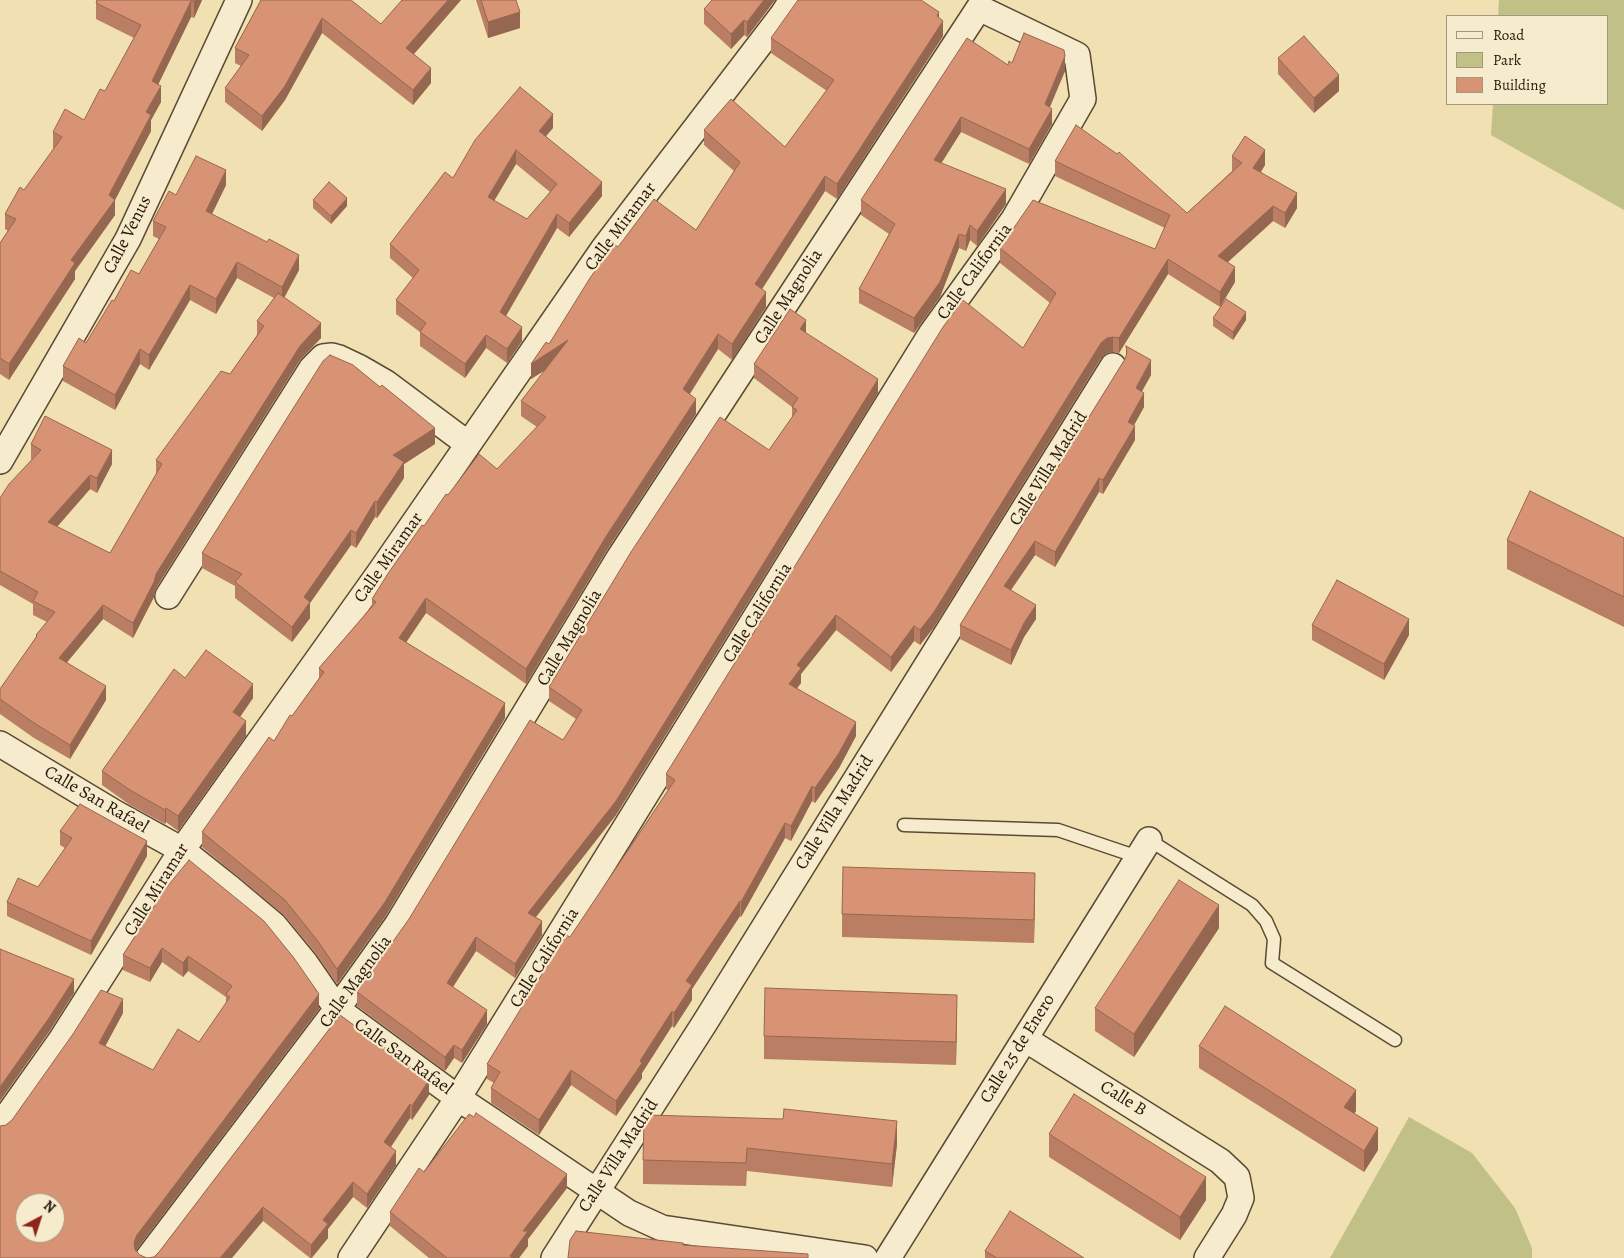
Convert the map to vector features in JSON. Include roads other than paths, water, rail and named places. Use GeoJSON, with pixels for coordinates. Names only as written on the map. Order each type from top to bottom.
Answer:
{"type":"FeatureCollection","features":[{"type":"Feature","properties":{"kind":"street","name":"Calle Venus"},"geometry":{"type":"LineString","coordinates":[[0,460],[128,239],[239,0]]}},
{"type":"Feature","properties":{"kind":"street","name":"Calle Miramar"},"geometry":{"type":"LineString","coordinates":[[0,1126],[66,1033],[182,850],[604,248],[792,0]]}},
{"type":"Feature","properties":{"kind":"street","name":"Calle Magnolia"},"geometry":{"type":"LineString","coordinates":[[148,1258],[337,1009],[397,926],[619,558],[979,8]]}},
{"type":"Feature","properties":{"kind":"street","name":"Calle California"},"geometry":{"type":"LineString","coordinates":[[351,1258],[458,1098],[931,334],[1014,219],[1083,100],[1077,55],[979,8]]}},
{"type":"Feature","properties":{"kind":"street"},"geometry":{"type":"LineString","coordinates":[[168,596],[312,368],[323,357],[332,356],[360,368],[386,384],[468,444]]}},
{"type":"Feature","properties":{"kind":"street","name":"Calle Villa Madrid"},"geometry":{"type":"LineString","coordinates":[[554,1258],[709,1016],[1113,366]]}},
{"type":"Feature","properties":{"kind":"street","name":"Calle San Rafael"},"geometry":{"type":"LineString","coordinates":[[0,744],[182,850],[274,925],[306,964],[337,1009],[458,1098],[629,1213],[662,1228],[865,1258]]}},
{"type":"Feature","properties":{"kind":"street","name":"Calle 25 de Enero"},"geometry":{"type":"LineString","coordinates":[[888,1258],[1143,849]]}},
{"type":"Feature","properties":{"kind":"street","name":"Calle B"},"geometry":{"type":"LineString","coordinates":[[1025,1039],[1220,1161],[1237,1177],[1241,1198],[1234,1215],[1207,1258]]}},
{"type":"Feature","properties":{"kind":"lane"},"geometry":{"type":"LineString","coordinates":[[904,825],[1058,830],[1143,849],[1252,905],[1266,921],[1274,939],[1272,963],[1395,1040]]}}]}
